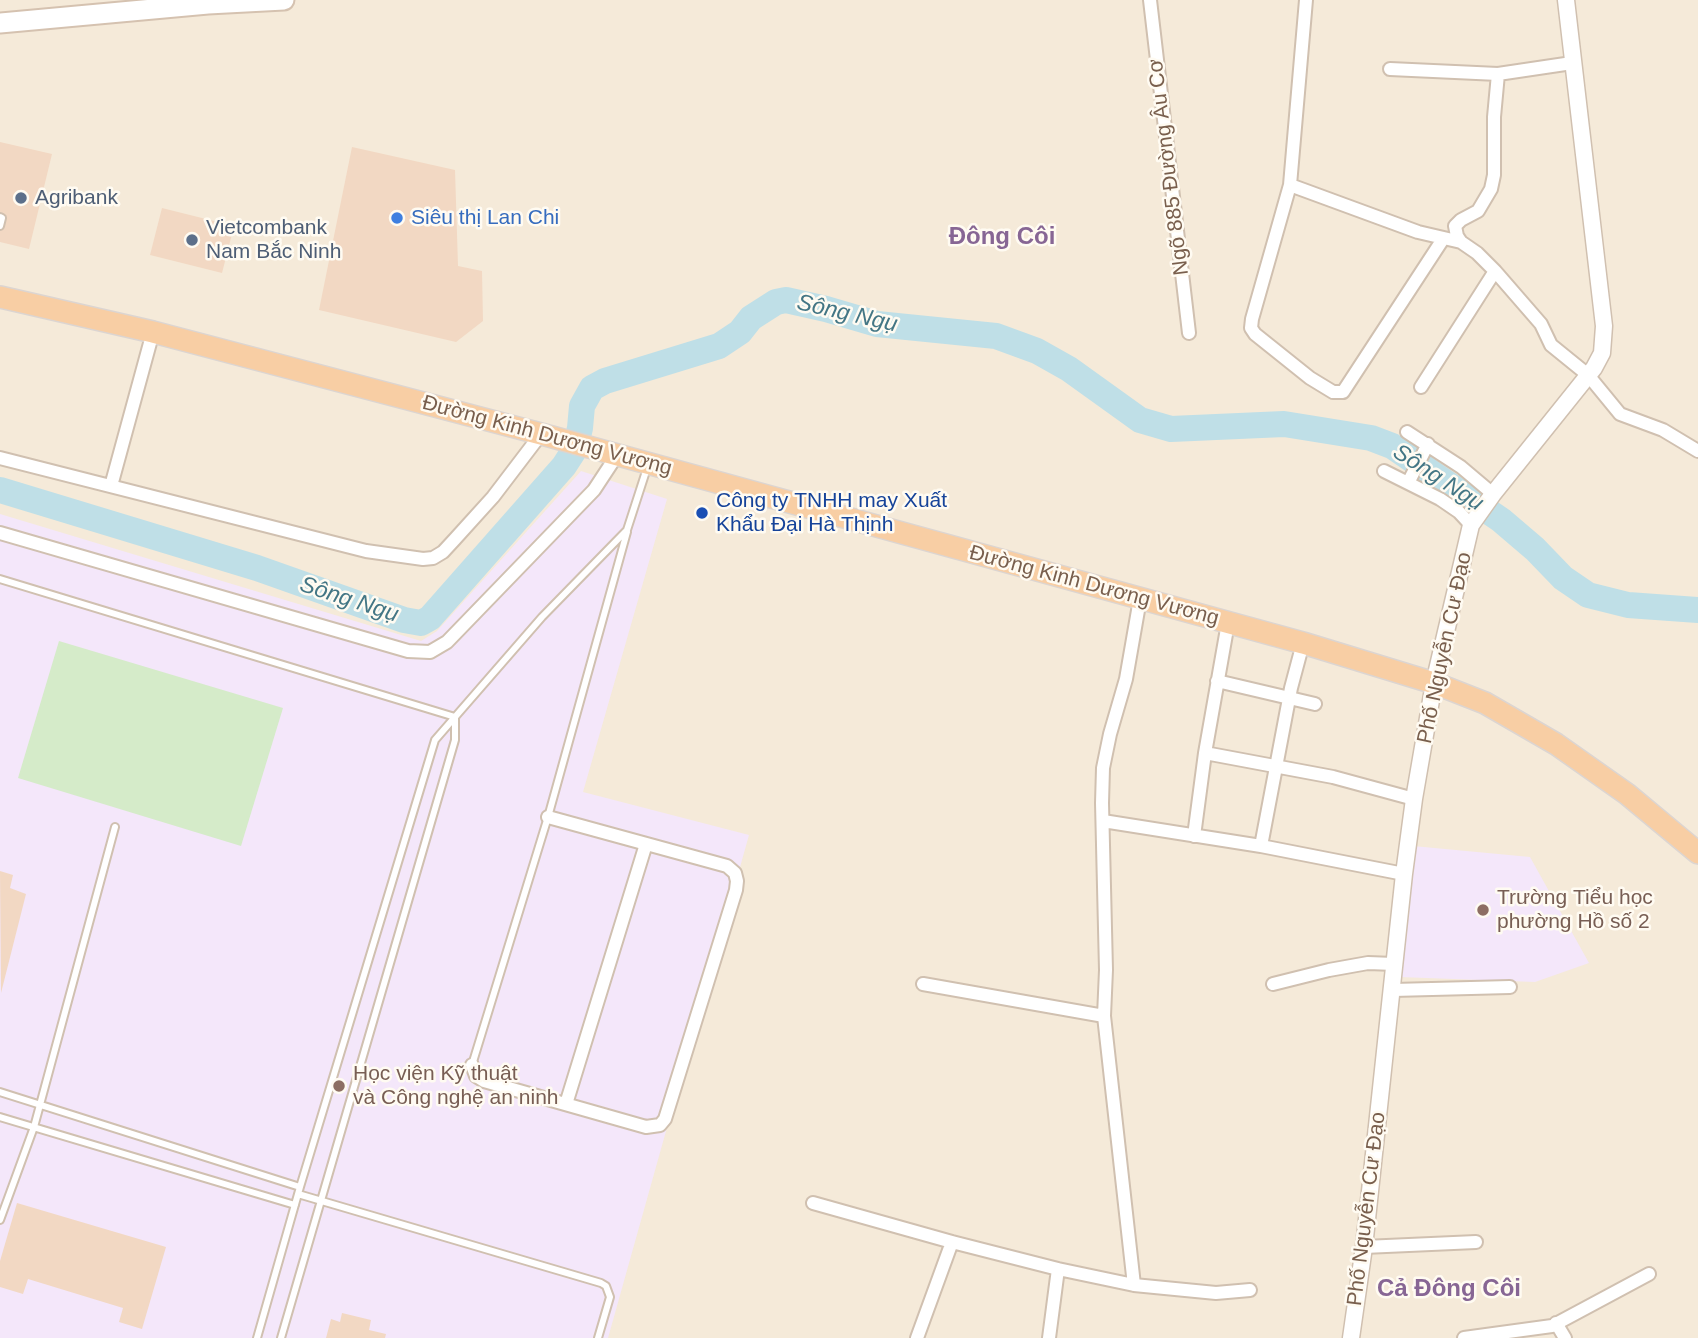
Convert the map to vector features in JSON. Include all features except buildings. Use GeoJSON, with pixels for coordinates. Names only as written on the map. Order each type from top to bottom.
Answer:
{"type":"FeatureCollection","features":[{"type":"Feature","properties":{"kind":"highway","name":"Đường Kinh Dương Vương"},"geometry":{"type":"LineString","coordinates":[[0,297],[153,332],[543,434],[1303,643],[1434,683],[1485,703],[1556,744],[1601,774],[1698,853]]}},
{"type":"Feature","properties":{"kind":"main road"},"geometry":{"type":"LineString","coordinates":[[0,23],[208,2],[284,0]]}},
{"type":"Feature","properties":{"kind":"street","name":"Ngõ 885 Đường Âu Cơ"},"geometry":{"type":"LineString","coordinates":[[1150,0],[1189,333]]}},
{"type":"Feature","properties":{"kind":"street"},"geometry":{"type":"LineString","coordinates":[[1306,0],[1303,60],[1290,185],[1251,328],[1310,378],[1333,392],[1343,392],[1443,239]]}},
{"type":"Feature","properties":{"kind":"street","name":"Phố Nguyễn Cư Đạo"},"geometry":{"type":"LineString","coordinates":[[1351,1338],[1364,1247],[1414,799],[1434,683],[1471,525],[1588,375],[1602,353],[1604,326],[1566,0]]}},
{"type":"Feature","properties":{"kind":"street"},"geometry":{"type":"LineString","coordinates":[[1390,69],[1498,74],[1572,63]]}},
{"type":"Feature","properties":{"kind":"street"},"geometry":{"type":"LineString","coordinates":[[1498,74],[1492,189],[1478,211],[1455,226],[1457,236],[1495,271],[1541,324],[1551,345],[1588,375],[1620,414],[1663,430],[1698,451]]}},
{"type":"Feature","properties":{"kind":"street"},"geometry":{"type":"LineString","coordinates":[[1290,185],[1443,239],[1461,242]]}},
{"type":"Feature","properties":{"kind":"street"},"geometry":{"type":"LineString","coordinates":[[1421,387],[1495,271]]}},
{"type":"Feature","properties":{"kind":"street"},"geometry":{"type":"LineString","coordinates":[[111,486],[153,332]]}},
{"type":"Feature","properties":{"kind":"street"},"geometry":{"type":"LineString","coordinates":[[1407,432],[1461,467],[1493,494]]}},
{"type":"Feature","properties":{"kind":"street"},"geometry":{"type":"LineString","coordinates":[[0,458],[366,551],[423,559],[433,558],[443,552],[494,497],[543,434]]}},
{"type":"Feature","properties":{"kind":"street"},"geometry":{"type":"LineString","coordinates":[[1408,482],[1427,444]]}},
{"type":"Feature","properties":{"kind":"street"},"geometry":{"type":"LineString","coordinates":[[0,533],[408,651],[430,652],[447,642],[594,490],[612,454]]}},
{"type":"Feature","properties":{"kind":"street"},"geometry":{"type":"LineString","coordinates":[[1384,471],[1459,512],[1471,525]]}},
{"type":"Feature","properties":{"kind":"street"},"geometry":{"type":"LineString","coordinates":[[1134,1286],[1104,1016],[1106,970],[1103,768],[1126,679],[1140,600]]}},
{"type":"Feature","properties":{"kind":"street"},"geometry":{"type":"LineString","coordinates":[[1194,836],[1205,753],[1228,623]]}},
{"type":"Feature","properties":{"kind":"street"},"geometry":{"type":"LineString","coordinates":[[1261,846],[1289,698],[1303,643]]}},
{"type":"Feature","properties":{"kind":"street"},"geometry":{"type":"LineString","coordinates":[[1217,681],[1315,704]]}},
{"type":"Feature","properties":{"kind":"street"},"geometry":{"type":"LineString","coordinates":[[1205,753],[1332,777],[1414,799]]}},
{"type":"Feature","properties":{"kind":"street"},"geometry":{"type":"LineString","coordinates":[[472,1065],[476,1076],[484,1081],[646,1127],[654,1127],[665,1119],[681,1068],[737,881],[734,873],[727,866],[548,817]]}},
{"type":"Feature","properties":{"kind":"street"},"geometry":{"type":"LineString","coordinates":[[1103,821],[1261,846],[1404,874]]}},
{"type":"Feature","properties":{"kind":"street"},"geometry":{"type":"LineString","coordinates":[[566,1104],[646,844]]}},
{"type":"Feature","properties":{"kind":"street"},"geometry":{"type":"LineString","coordinates":[[1273,984],[1368,963],[1394,964]]}},
{"type":"Feature","properties":{"kind":"street"},"geometry":{"type":"LineString","coordinates":[[923,984],[1104,1016]]}},
{"type":"Feature","properties":{"kind":"street"},"geometry":{"type":"LineString","coordinates":[[1393,990],[1510,987]]}},
{"type":"Feature","properties":{"kind":"street"},"geometry":{"type":"LineString","coordinates":[[813,1203],[952,1242],[1134,1286],[1216,1293],[1250,1290]]}},
{"type":"Feature","properties":{"kind":"street"},"geometry":{"type":"LineString","coordinates":[[917,1338],[952,1242]]}},
{"type":"Feature","properties":{"kind":"street"},"geometry":{"type":"LineString","coordinates":[[1364,1247],[1476,1242]]}},
{"type":"Feature","properties":{"kind":"street"},"geometry":{"type":"LineString","coordinates":[[1049,1338],[1058,1269]]}},
{"type":"Feature","properties":{"kind":"street"},"geometry":{"type":"LineString","coordinates":[[1464,1338],[1544,1328],[1649,1274]]}},
{"type":"Feature","properties":{"kind":"street"},"geometry":{"type":"LineString","coordinates":[[1556,1323],[1565,1338]]}},
{"type":"Feature","properties":{"kind":"lane"},"geometry":{"type":"LineString","coordinates":[[0,218],[0,226]]}},
{"type":"Feature","properties":{"kind":"lane"},"geometry":{"type":"LineString","coordinates":[[472,1065],[548,817],[627,530],[649,464]]}},
{"type":"Feature","properties":{"kind":"lane"},"geometry":{"type":"LineString","coordinates":[[257,1338],[435,740],[542,617],[627,530]]}},
{"type":"Feature","properties":{"kind":"lane"},"geometry":{"type":"LineString","coordinates":[[0,579],[455,717]]}},
{"type":"Feature","properties":{"kind":"lane"},"geometry":{"type":"LineString","coordinates":[[281,1338],[455,740],[455,717]]}},
{"type":"Feature","properties":{"kind":"lane"},"geometry":{"type":"LineString","coordinates":[[0,1220],[34,1127],[115,827]]}},
{"type":"Feature","properties":{"kind":"lane"},"geometry":{"type":"LineString","coordinates":[[0,1092],[299,1190],[320,1201],[601,1283],[606,1286],[610,1297],[598,1338]]}},
{"type":"Feature","properties":{"kind":"lane"},"geometry":{"type":"LineString","coordinates":[[0,1117],[295,1205]]}},
{"type":"Feature","properties":{"kind":"shaded area"},"geometry":{"type":"Polygon","coordinates":[[[0,0],[1698,0],[1698,1338],[0,1338],[0,0]]]}},
{"type":"Feature","properties":{"kind":"shaded area","name":"Học viện Kỹ thuật và Công nghệ an ninh"},"geometry":{"type":"Polygon","coordinates":[[[581,471],[667,499],[583,792],[749,835],[608,1338],[0,1338],[0,514],[421,641],[437,631],[581,471]]]}},
{"type":"Feature","properties":{"kind":"shaded area","name":"Trường Tiểu học phường Hồ số 2"},"geometry":{"type":"Polygon","coordinates":[[[1413,846],[1530,857],[1589,963],[1535,982],[1399,977],[1413,846]]]}},
{"type":"Feature","properties":{"kind":"green space"},"geometry":{"type":"Polygon","coordinates":[[[59,641],[283,708],[241,846],[18,778],[59,641]]]}},
{"type":"Feature","properties":{"kind":"waterway","name":"Sông Ngụ"},"geometry":{"type":"LineString","coordinates":[[0,490],[257,568],[404,620],[421,623],[430,618],[564,466],[575,449],[582,406],[592,388],[605,381],[719,346],[740,332],[751,318],[776,302],[786,300],[877,324],[996,336],[1037,351],[1069,369],[1140,420],[1171,429],[1284,424],[1371,438],[1392,446],[1501,520],[1563,578],[1588,595],[1628,605],[1698,610]]}},
{"type":"Feature","properties":{"kind":"place","name":"Agribank"},"geometry":{"type":"Point","coordinates":[21,198]}},
{"type":"Feature","properties":{"kind":"place","name":"Siêu thị Lan Chi"},"geometry":{"type":"Point","coordinates":[397,218]}},
{"type":"Feature","properties":{"kind":"place","name":"Vietcombank Nam Bắc Ninh"},"geometry":{"type":"Point","coordinates":[192,240]}},
{"type":"Feature","properties":{"kind":"place","name":"Công ty TNHH may Xuất Khẩu Đại Hà Thịnh"},"geometry":{"type":"Point","coordinates":[702,513]}},
{"type":"Feature","properties":{"kind":"place","name":"Trường Tiểu học phường Hồ số 2"},"geometry":{"type":"Point","coordinates":[1483,910]}},
{"type":"Feature","properties":{"kind":"place","name":"Học viện Kỹ thuật và Công nghệ an ninh"},"geometry":{"type":"Point","coordinates":[339,1086]}},
{"type":"Feature","properties":{"kind":"district","name":"Đông Côi"},"geometry":{"type":"Point","coordinates":[1002,237]}},
{"type":"Feature","properties":{"kind":"district","name":"Cả Đông Côi"},"geometry":{"type":"Point","coordinates":[1449,1289]}}]}
